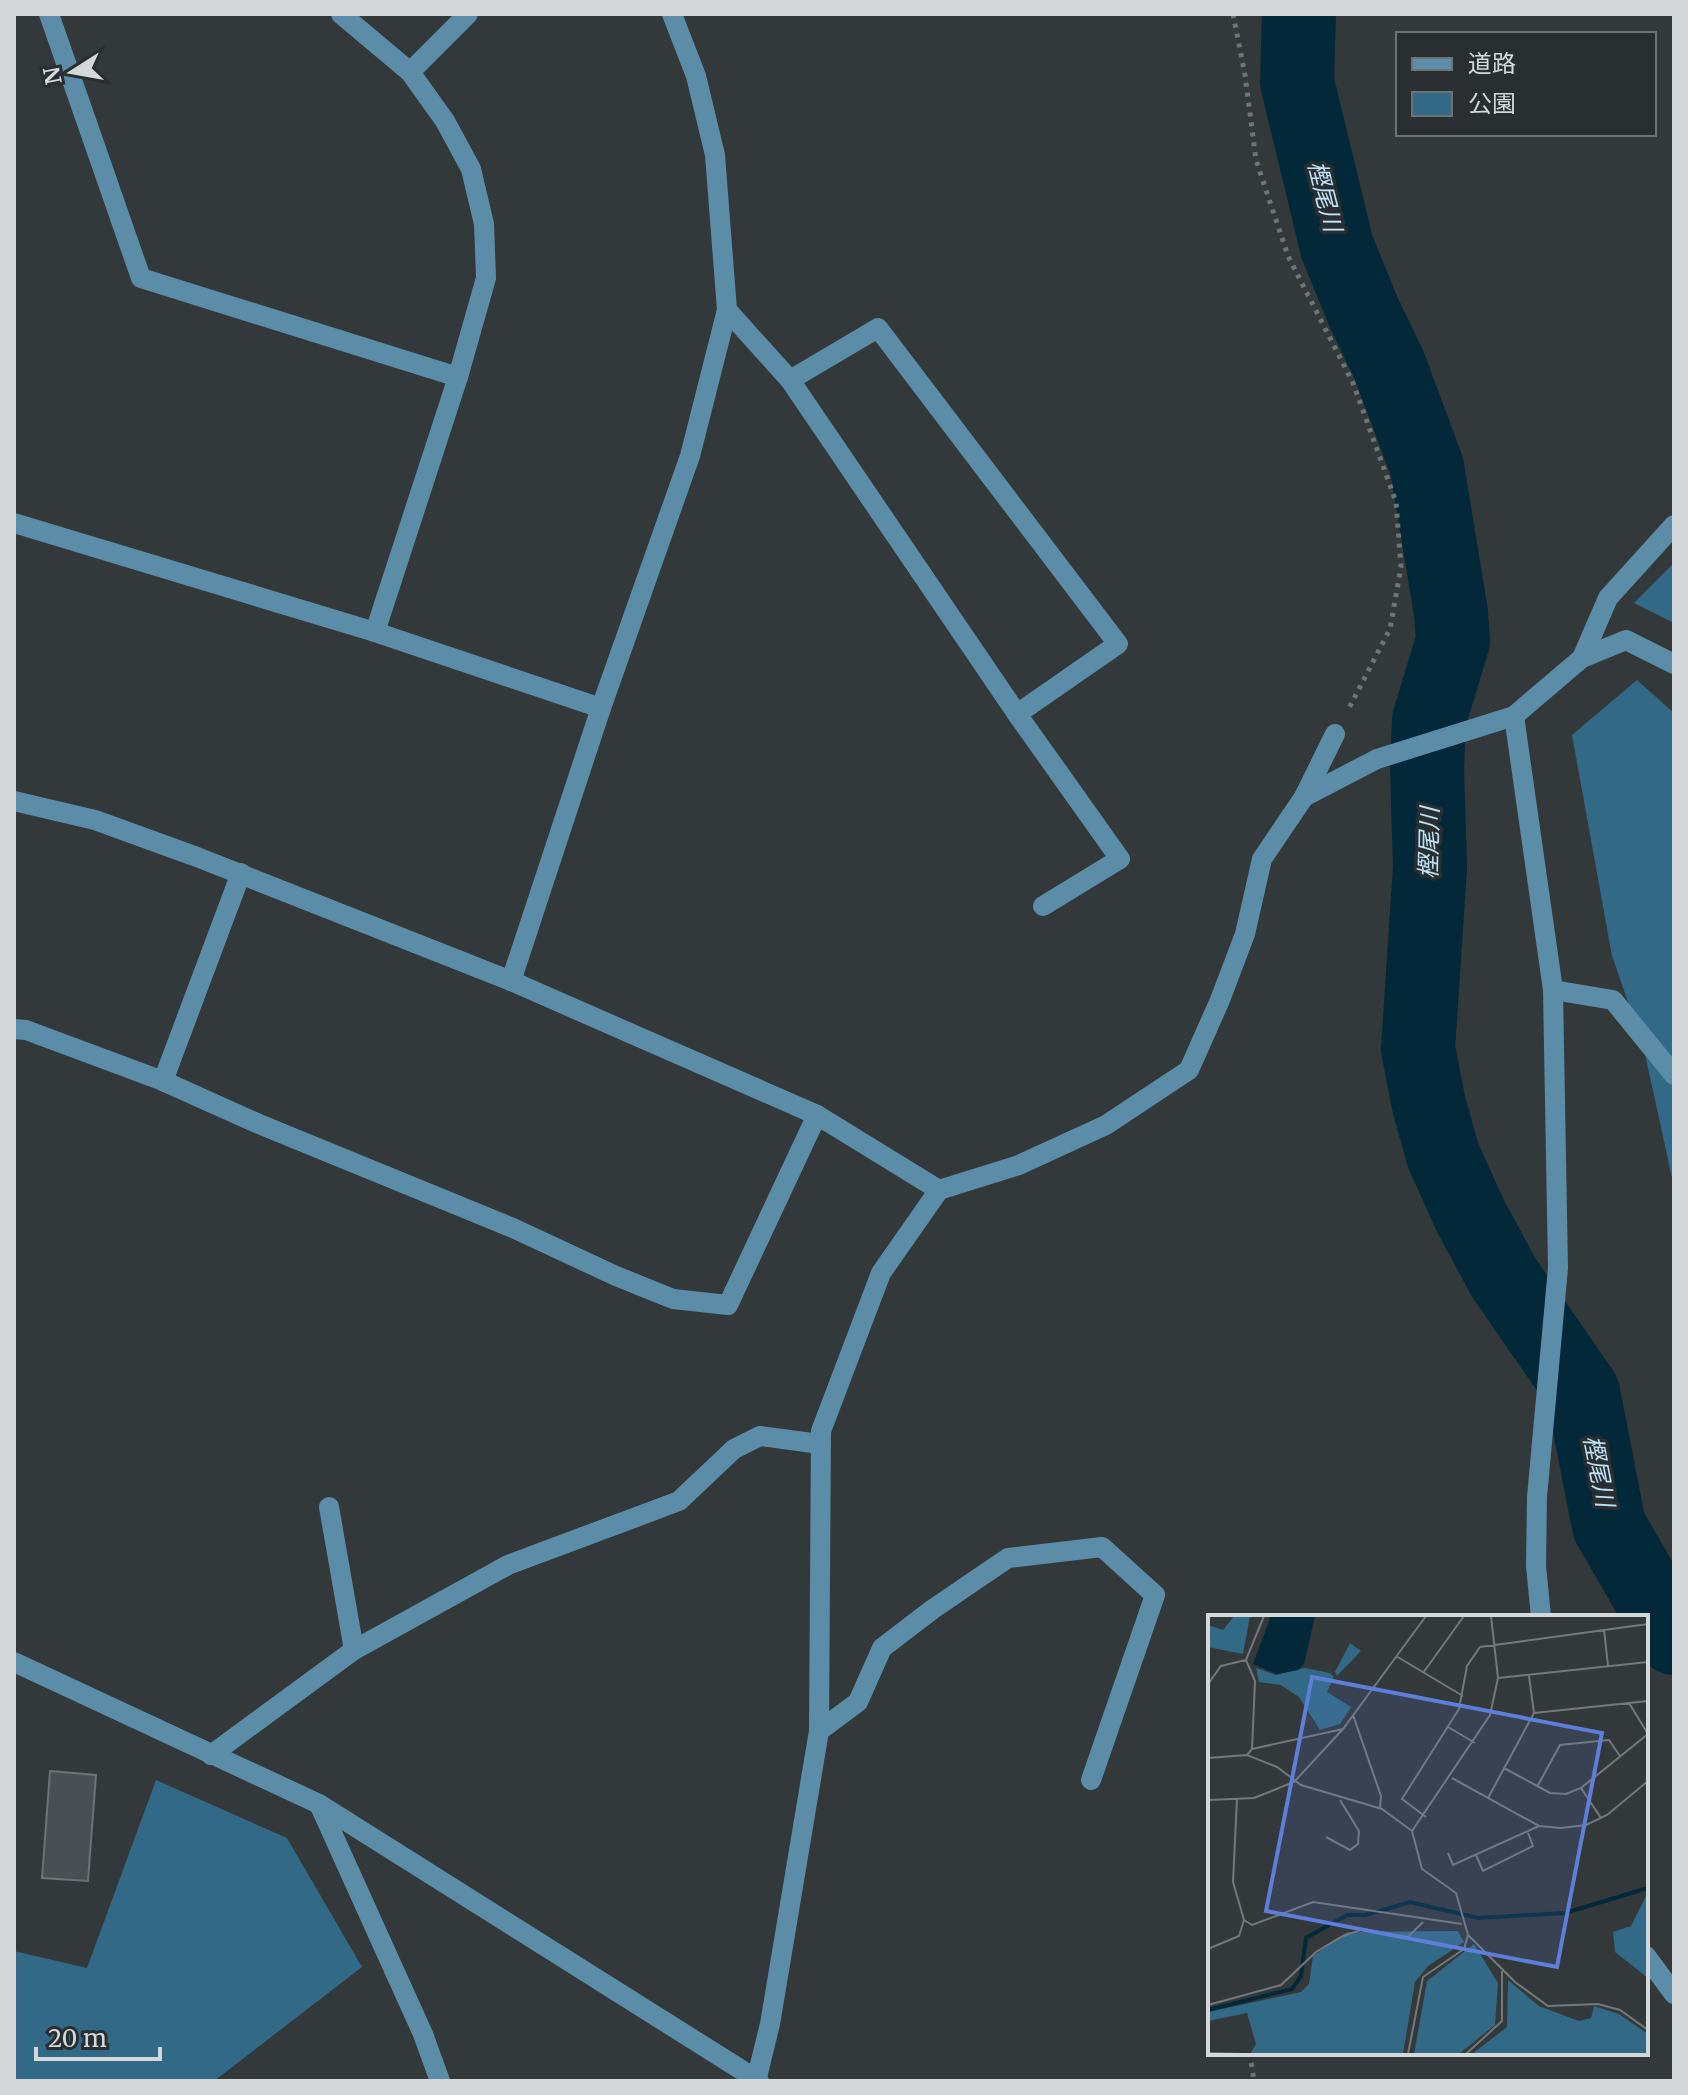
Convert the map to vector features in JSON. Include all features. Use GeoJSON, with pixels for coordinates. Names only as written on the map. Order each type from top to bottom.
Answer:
{"type":"FeatureCollection","features":[{"type":"Feature","properties":{"kind":"street"},"geometry":{"type":"LineString","coordinates":[[49,14],[141,278],[458,377]]}},
{"type":"Feature","properties":{"kind":"street"},"geometry":{"type":"LineString","coordinates":[[341,14],[410,72],[445,121],[471,169],[484,224],[486,278],[458,377],[375,632]]}},
{"type":"Feature","properties":{"kind":"street"},"geometry":{"type":"LineString","coordinates":[[410,72],[468,14]]}},
{"type":"Feature","properties":{"kind":"street"},"geometry":{"type":"LineString","coordinates":[[511,981],[601,708],[690,456],[727,310],[715,155],[696,76],[672,14]]}},
{"type":"Feature","properties":{"kind":"street"},"geometry":{"type":"LineString","coordinates":[[727,310],[790,380],[1017,714],[1120,859],[1043,906]]}},
{"type":"Feature","properties":{"kind":"street"},"geometry":{"type":"LineString","coordinates":[[790,380],[878,328],[1118,644],[1017,714]]}},
{"type":"Feature","properties":{"kind":"street"},"geometry":{"type":"LineString","coordinates":[[14,523],[375,632],[601,708]]}},
{"type":"Feature","properties":{"kind":"street"},"geometry":{"type":"LineString","coordinates":[[1582,658],[1608,598],[1674,525]]}},
{"type":"Feature","properties":{"kind":"street"},"geometry":{"type":"LineString","coordinates":[[1304,797],[1377,759],[1514,716],[1582,658],[1626,640],[1674,664]]}},
{"type":"Feature","properties":{"kind":"street"},"geometry":{"type":"LineString","coordinates":[[1514,716],[1537,869],[1541,924],[1553,990],[1558,1268],[1537,1497],[1536,1566],[1541,1615]]}},
{"type":"Feature","properties":{"kind":"street"},"geometry":{"type":"LineString","coordinates":[[14,1662],[319,1804],[758,2080],[819,1731],[821,1431],[881,1273],[939,1190],[1019,1165],[1106,1125],[1189,1070],[1245,934],[1262,859],[1304,797],[1335,734]]}},
{"type":"Feature","properties":{"kind":"street"},"geometry":{"type":"LineString","coordinates":[[14,801],[95,820],[241,873],[511,981],[817,1115],[939,1190]]}},
{"type":"Feature","properties":{"kind":"street"},"geometry":{"type":"LineString","coordinates":[[163,1081],[241,873]]}},
{"type":"Feature","properties":{"kind":"street"},"geometry":{"type":"LineString","coordinates":[[1553,990],[1613,1000],[1674,1075]]}},
{"type":"Feature","properties":{"kind":"street"},"geometry":{"type":"LineString","coordinates":[[14,1029],[26,1030],[163,1081],[673,1299],[728,1305],[817,1115]]}},
{"type":"Feature","properties":{"kind":"street"},"geometry":{"type":"LineString","coordinates":[[211,1755],[354,1650],[508,1565],[679,1501],[734,1449],[760,1436],[820,1444]]}},
{"type":"Feature","properties":{"kind":"street"},"geometry":{"type":"LineString","coordinates":[[329,1507],[354,1650]]}},
{"type":"Feature","properties":{"kind":"street"},"geometry":{"type":"LineString","coordinates":[[819,1731],[858,1702],[882,1648],[1008,1558],[1102,1547],[1155,1595],[1091,1780]]}},
{"type":"Feature","properties":{"kind":"street"},"geometry":{"type":"LineString","coordinates":[[319,1804],[423,2034],[440,2081]]}},
{"type":"Feature","properties":{"kind":"street"},"geometry":{"type":"LineString","coordinates":[[1648,1959],[1674,1994]]}},
{"type":"Feature","properties":{"kind":"path"},"geometry":{"type":"LineString","coordinates":[[1233,14],[1256,160],[1288,256],[1353,383],[1396,502],[1401,567],[1390,629],[1335,734]]}},
{"type":"Feature","properties":{"kind":"path"},"geometry":{"type":"LineString","coordinates":[[1250,2055],[1254,2081]]}},
{"type":"Feature","properties":{"kind":"green space"},"geometry":{"type":"Polygon","coordinates":[[[1674,563],[1674,623],[1634,603],[1674,563]]]}},
{"type":"Feature","properties":{"kind":"green space"},"geometry":{"type":"Polygon","coordinates":[[[1637,680],[1674,713],[1674,1187],[1643,1045],[1612,956],[1572,735],[1637,680]]]}},
{"type":"Feature","properties":{"kind":"green space"},"geometry":{"type":"Polygon","coordinates":[[[156,1780],[287,1838],[362,1967],[214,2081],[14,2081],[14,1951],[87,1968],[156,1780]]]}},
{"type":"Feature","properties":{"kind":"building"},"geometry":{"type":"Polygon","coordinates":[[[50,1771],[96,1775],[88,1881],[42,1878],[50,1771]]]}},
{"type":"Feature","properties":{"kind":"waterway","name":"樫尾川"},"geometry":{"type":"LineString","coordinates":[[1299,14],[1297,82],[1337,247],[1389,365],[1427,467],[1451,613],[1453,641],[1429,720],[1430,867],[1418,1049],[1429,1105],[1443,1155],[1470,1215],[1504,1278],[1583,1392],[1609,1526],[1674,1638]]}}]}
